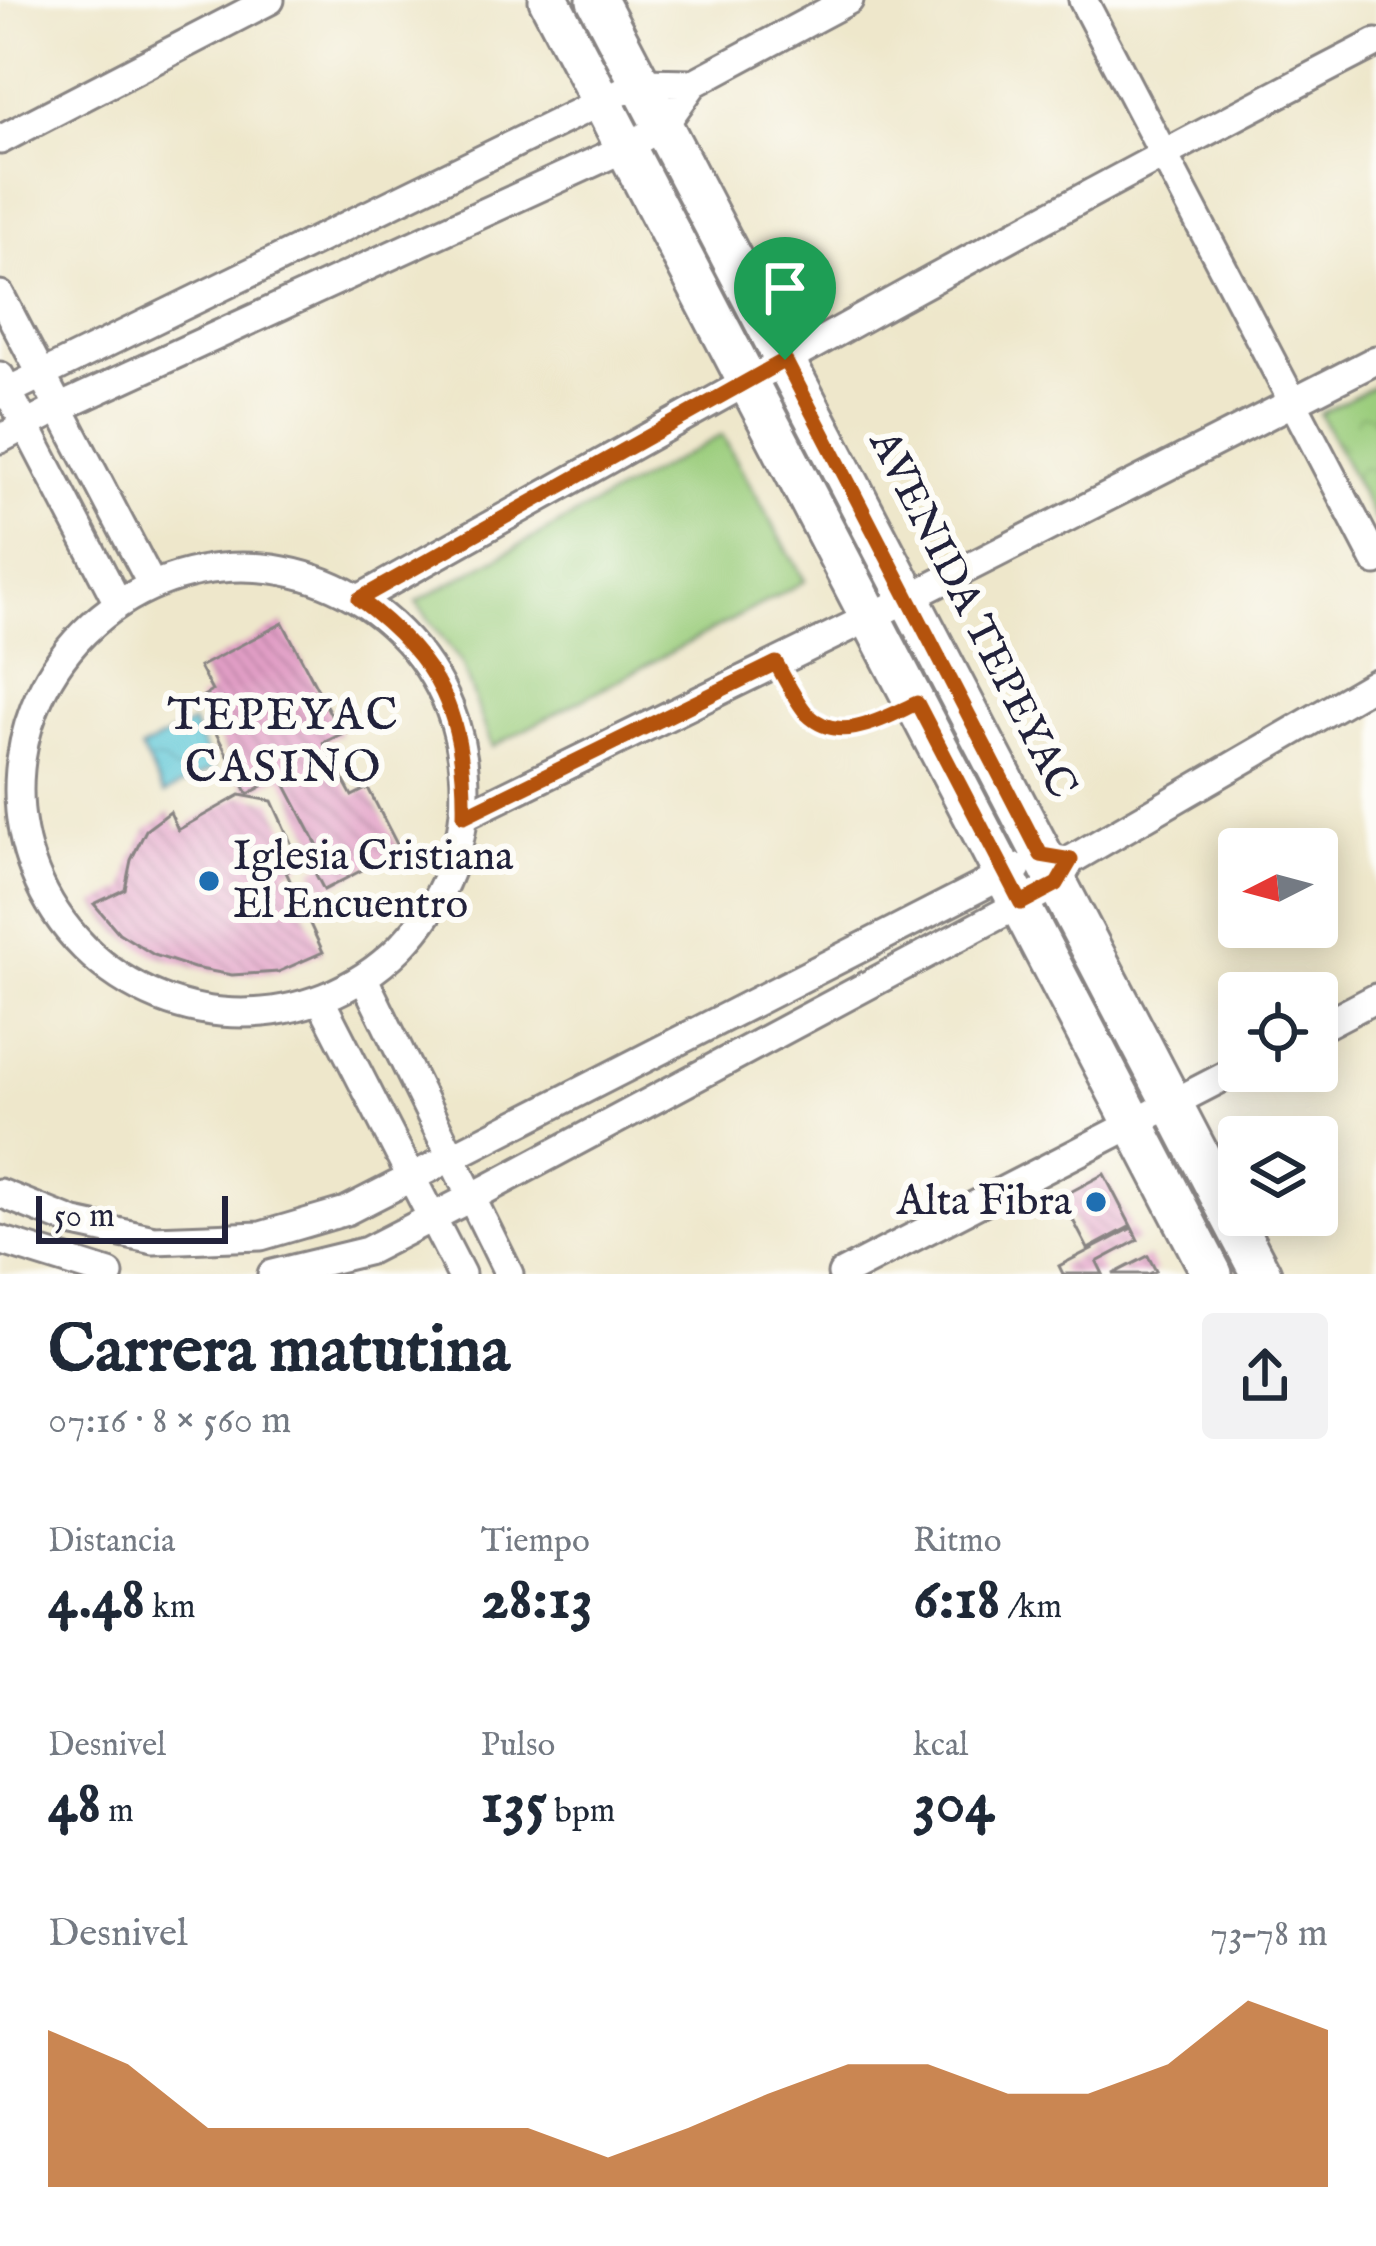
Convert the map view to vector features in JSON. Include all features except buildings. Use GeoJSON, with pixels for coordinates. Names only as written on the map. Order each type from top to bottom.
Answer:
{"type":"FeatureCollection","features":[{"type":"Feature","properties":{"kind":"street"},"geometry":{"type":"LineString","coordinates":[[2,133],[216,12],[270,0]]}},
{"type":"Feature","properties":{"kind":"street","name":"AVENIDA TEPEYAC"},"geometry":{"type":"LineString","coordinates":[[549,0],[1212,1274]]}},
{"type":"Feature","properties":{"kind":"street","name":"AVENIDA TEPEYAC"},"geometry":{"type":"LineString","coordinates":[[597,0],[908,599],[1056,866],[1261,1274]]}},
{"type":"Feature","properties":{"kind":"street"},"geometry":{"type":"LineString","coordinates":[[0,439],[627,147],[664,125],[694,82],[848,0]]}},
{"type":"Feature","properties":{"kind":"street"},"geometry":{"type":"LineString","coordinates":[[1083,0],[1376,561]]}},
{"type":"Feature","properties":{"kind":"street"},"geometry":{"type":"LineString","coordinates":[[359,599],[1163,153],[1376,44]]}},
{"type":"Feature","properties":{"kind":"street"},"geometry":{"type":"LineString","coordinates":[[118,604],[3,387],[40,374],[641,82],[694,82]]}},
{"type":"Feature","properties":{"kind":"street"},"geometry":{"type":"LineString","coordinates":[[0,295],[152,585]]}},
{"type":"Feature","properties":{"kind":"street"},"geometry":{"type":"LineString","coordinates":[[464,816],[908,599],[1376,360]]}},
{"type":"Feature","properties":{"kind":"street"},"geometry":{"type":"LineString","coordinates":[[258,566],[311,576],[359,599],[393,625],[421,656],[443,692],[458,732],[465,773],[464,816],[448,880],[413,936],[364,980],[321,1001],[272,1013],[223,1014],[173,1004],[128,984],[88,953],[56,915],[34,870],[21,821],[20,771],[29,722],[50,676],[80,636],[118,604],[152,585],[204,569],[258,566]]}},
{"type":"Feature","properties":{"kind":"street"},"geometry":{"type":"LineString","coordinates":[[272,1274],[367,1251],[472,1198],[1376,683]]}},
{"type":"Feature","properties":{"kind":"street"},"geometry":{"type":"LineString","coordinates":[[0,1193],[75,1223],[154,1240],[261,1236],[346,1211],[1014,889]]}},
{"type":"Feature","properties":{"kind":"street"},"geometry":{"type":"LineString","coordinates":[[364,980],[509,1274]]}},
{"type":"Feature","properties":{"kind":"street"},"geometry":{"type":"LineString","coordinates":[[1338,1018],[1376,998]]}},
{"type":"Feature","properties":{"kind":"street"},"geometry":{"type":"LineString","coordinates":[[321,1001],[461,1274]]}},
{"type":"Feature","properties":{"kind":"street"},"geometry":{"type":"LineString","coordinates":[[842,1274],[1218,1080]]}},
{"type":"Feature","properties":{"kind":"street"},"geometry":{"type":"LineString","coordinates":[[0,1240],[109,1274]]}},
{"type":"Feature","properties":{"kind":"lane"},"geometry":{"type":"LineString","coordinates":[[776,663],[808,715],[836,730],[868,725],[917,703]]}},
{"type":"Feature","properties":{"kind":"green space"},"geometry":{"type":"Polygon","coordinates":[[[1376,385],[1376,522],[1320,414],[1376,385]]]}},
{"type":"Feature","properties":{"kind":"green space"},"geometry":{"type":"Polygon","coordinates":[[[722,435],[805,581],[492,747],[462,664],[416,602],[722,435]]]}},
{"type":"Feature","properties":{"kind":"water"},"geometry":{"type":"Polygon","coordinates":[[[192,723],[214,768],[164,794],[141,749],[192,723]]]}},
{"type":"Feature","properties":{"kind":"place","name":"Iglesia Cristiana El Encuentro"},"geometry":{"type":"Point","coordinates":[209,881]}},
{"type":"Feature","properties":{"kind":"place","name":"Alta Fibra"},"geometry":{"type":"Point","coordinates":[1096,1202]}},
{"type":"Feature","properties":{"kind":"district","name":"TEPEYAC CASINO"},"geometry":{"type":"Point","coordinates":[284,742]}},
{"type":"Feature","properties":{"kind":"route"},"geometry":{"type":"LineString","coordinates":[[785,360],[1041,855],[1071,860],[1057,884],[1021,903],[917,703],[868,725],[836,730],[808,715],[776,663],[464,816],[465,773],[458,732],[443,692],[421,656],[393,625],[359,599],[785,360]]}}]}
